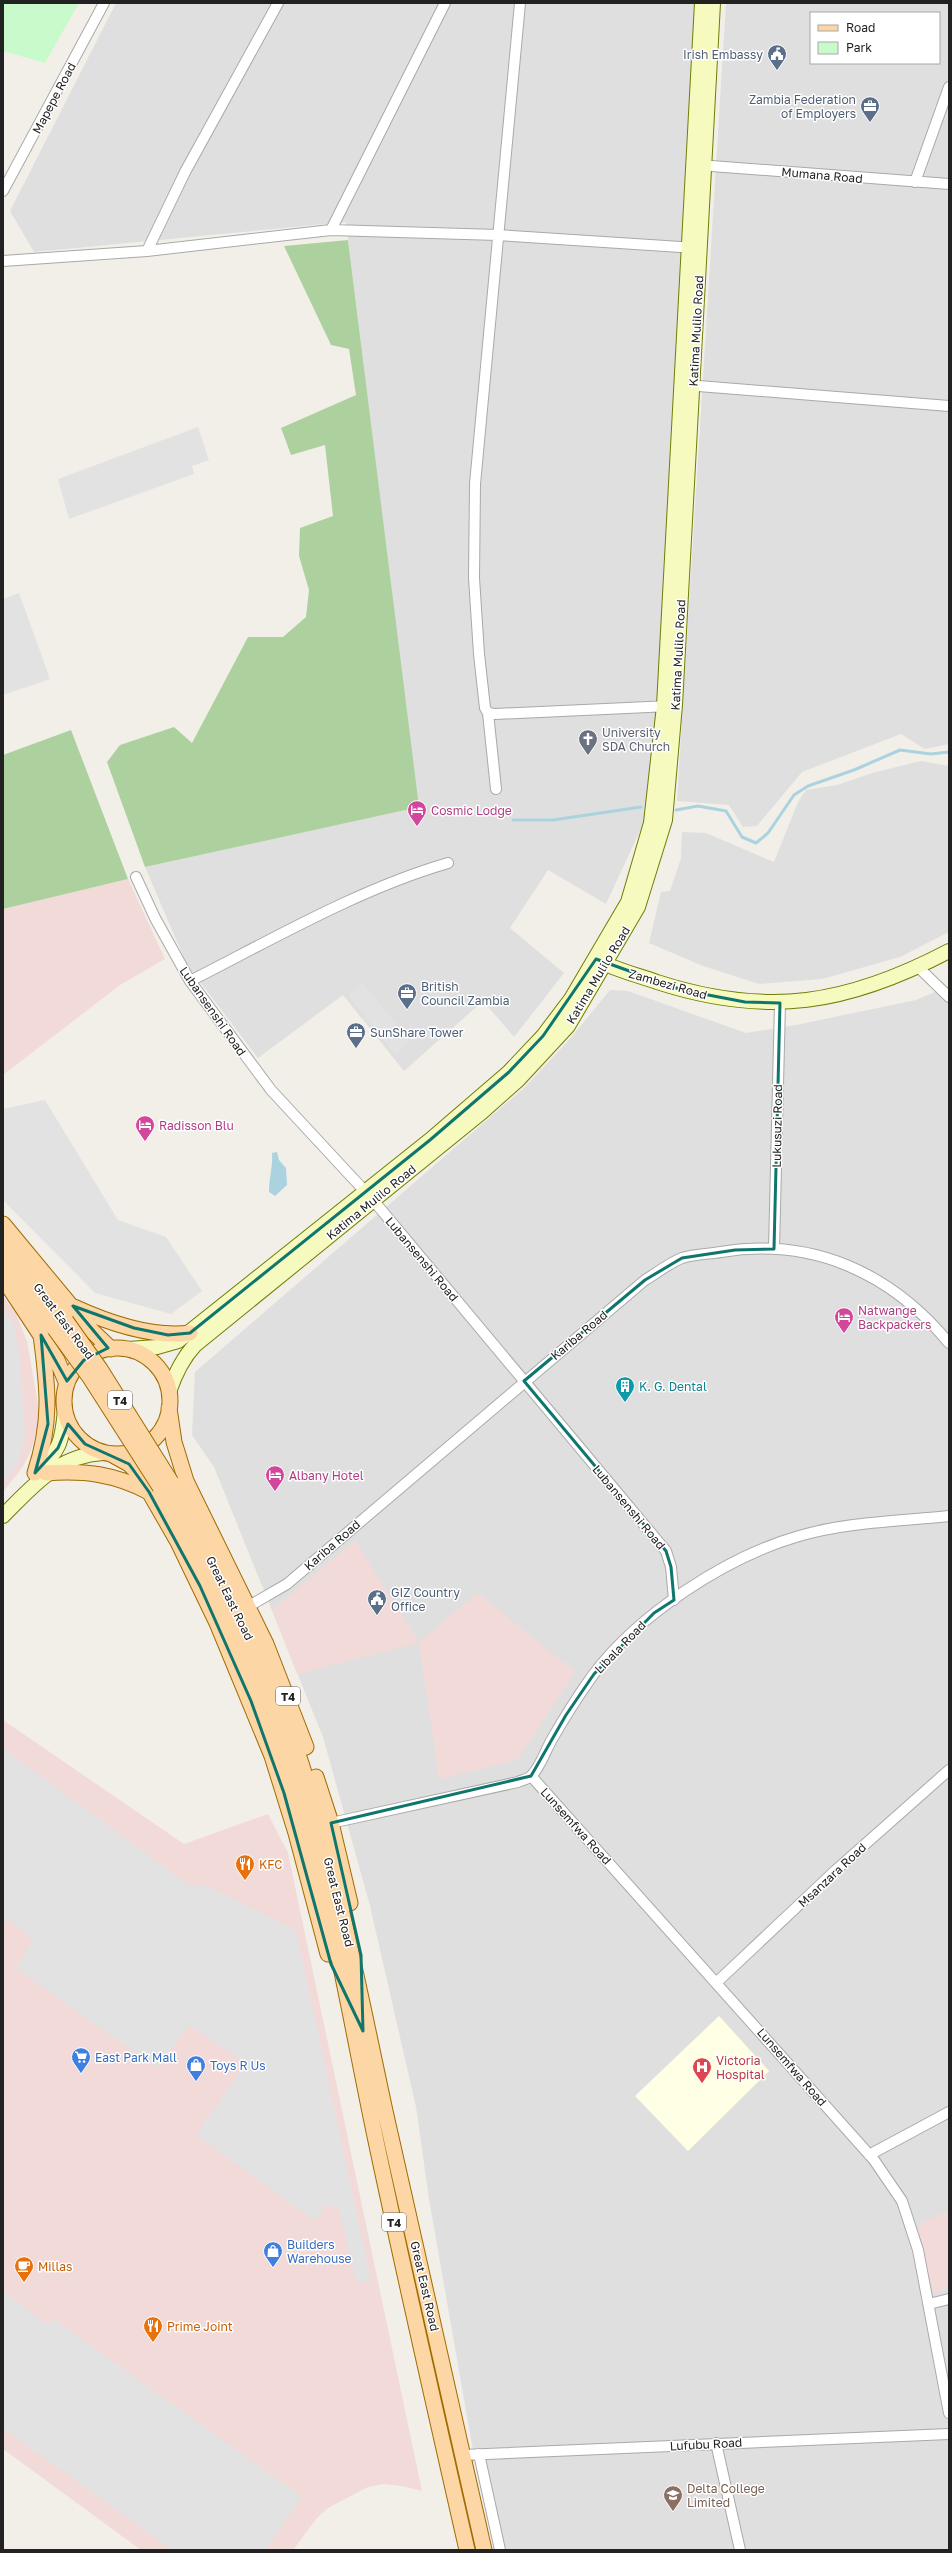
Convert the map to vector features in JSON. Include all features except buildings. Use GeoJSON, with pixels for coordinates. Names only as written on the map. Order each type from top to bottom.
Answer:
{"type":"FeatureCollection","features":[{"type":"Feature","properties":{"kind":"main road","name":"Katima Mulilo Road"},"geometry":{"type":"LineString","coordinates":[[700,165],[702,3]]}},
{"type":"Feature","properties":{"kind":"main road","name":"Katima Mulilo Road"},"geometry":{"type":"LineString","coordinates":[[128,1349],[168,1345],[178,1341],[190,1333],[518,1080],[568,1026],[601,962],[638,906],[665,820],[694,248],[713,3]]}},
{"type":"Feature","properties":{"kind":"main road","name":"Zambezi Road"},"geometry":{"type":"LineString","coordinates":[[601,962],[682,990],[712,997],[745,1002],[780,1004],[846,993],[883,982],[918,967],[949,951]]}},
{"type":"Feature","properties":{"kind":"main road","name":"Katima Mulilo Road"},"geometry":{"type":"LineString","coordinates":[[169,1392],[177,1370],[186,1355],[195,1345],[369,1196]]}},
{"type":"Feature","properties":{"kind":"main road","name":"Great East Road"},"geometry":{"type":"LineString","coordinates":[[3,1224],[73,1306],[91,1330],[110,1348]]}},
{"type":"Feature","properties":{"kind":"main road","name":"Great East Road"},"geometry":{"type":"LineString","coordinates":[[3,1243],[61,1325],[93,1382],[160,1487],[228,1618],[263,1697],[284,1753],[308,1830],[390,2131],[484,2550]]}},
{"type":"Feature","properties":{"kind":"main road","name":"Great East Road"},"geometry":{"type":"LineString","coordinates":[[3,1262],[61,1325]]}},
{"type":"Feature","properties":{"kind":"main road","name":"Great East Road"},"geometry":{"type":"LineString","coordinates":[[3,1278],[57,1360],[67,1384]]}},
{"type":"Feature","properties":{"kind":"main road"},"geometry":{"type":"LineString","coordinates":[[73,1306],[108,1321],[134,1328],[168,1335],[190,1333]]}},
{"type":"Feature","properties":{"kind":"main road"},"geometry":{"type":"LineString","coordinates":[[40,1473],[48,1424],[46,1367],[41,1335]]}},
{"type":"Feature","properties":{"kind":"main road"},"geometry":{"type":"LineString","coordinates":[[3,1505],[40,1473],[91,1453],[138,1450],[153,1440],[164,1426],[169,1408],[169,1392],[163,1375],[155,1365],[145,1356],[128,1349],[110,1348],[101,1350],[84,1360],[71,1375],[67,1384],[62,1438],[58,1448],[40,1473],[3,1516]]}},
{"type":"Feature","properties":{"kind":"main road","name":"Great East Road"},"geometry":{"type":"LineString","coordinates":[[169,1408],[174,1442],[186,1481],[249,1606],[285,1688],[331,1823],[361,1955],[355,2000],[376,2142],[467,2550]]}},
{"type":"Feature","properties":{"kind":"main road"},"geometry":{"type":"LineString","coordinates":[[65,1410],[72,1429],[78,1437],[94,1449],[107,1453]]}},
{"type":"Feature","properties":{"kind":"main road","name":"Great East Road"},"geometry":{"type":"LineString","coordinates":[[107,1453],[129,1464],[160,1487]]}},
{"type":"Feature","properties":{"kind":"main road"},"geometry":{"type":"LineString","coordinates":[[40,1473],[98,1473],[160,1487]]}},
{"type":"Feature","properties":{"kind":"street","name":"Mapepe Road"},"geometry":{"type":"LineString","coordinates":[[3,192],[104,3]]}},
{"type":"Feature","properties":{"kind":"street"},"geometry":{"type":"LineString","coordinates":[[148,250],[184,172],[278,3]]}},
{"type":"Feature","properties":{"kind":"street"},"geometry":{"type":"LineString","coordinates":[[331,230],[445,3]]}},
{"type":"Feature","properties":{"kind":"street"},"geometry":{"type":"LineString","coordinates":[[496,789],[488,713],[479,654],[474,578],[475,484],[520,3]]}},
{"type":"Feature","properties":{"kind":"street"},"geometry":{"type":"LineString","coordinates":[[915,182],[949,87]]}},
{"type":"Feature","properties":{"kind":"street","name":"Mumana Road"},"geometry":{"type":"LineString","coordinates":[[700,165],[949,184]]}},
{"type":"Feature","properties":{"kind":"street"},"geometry":{"type":"LineString","coordinates":[[3,261],[148,250],[331,230],[498,235],[694,248]]}},
{"type":"Feature","properties":{"kind":"street"},"geometry":{"type":"LineString","coordinates":[[687,385],[949,406]]}},
{"type":"Feature","properties":{"kind":"street"},"geometry":{"type":"LineString","coordinates":[[488,713],[670,706]]}},
{"type":"Feature","properties":{"kind":"street"},"geometry":{"type":"LineString","coordinates":[[190,981],[322,915],[418,872],[448,863]]}},
{"type":"Feature","properties":{"kind":"street","name":"Lubansenshi Road"},"geometry":{"type":"LineString","coordinates":[[136,877],[158,925],[190,981],[271,1090],[369,1196],[666,1551],[672,1568],[674,1600]]}},
{"type":"Feature","properties":{"kind":"street"},"geometry":{"type":"LineString","coordinates":[[918,967],[949,998]]}},
{"type":"Feature","properties":{"kind":"street","name":"Lukusuzi Road"},"geometry":{"type":"LineString","coordinates":[[774,1249],[780,1004]]}},
{"type":"Feature","properties":{"kind":"street","name":"Kariba Road"},"geometry":{"type":"LineString","coordinates":[[249,1606],[287,1584],[524,1381],[645,1280],[682,1258],[734,1250],[774,1249],[827,1258],[864,1271],[896,1291],[916,1308],[949,1343]]}},
{"type":"Feature","properties":{"kind":"street","name":"Libala Road"},"geometry":{"type":"LineString","coordinates":[[531,1776],[566,1715],[594,1674],[620,1644],[654,1613],[674,1600],[757,1552],[800,1536],[838,1527],[949,1516]]}},
{"type":"Feature","properties":{"kind":"street","name":"Msanzara Road"},"geometry":{"type":"LineString","coordinates":[[717,1982],[836,1870],[949,1770]]}},
{"type":"Feature","properties":{"kind":"street"},"geometry":{"type":"LineString","coordinates":[[331,1823],[518,1782],[531,1776]]}},
{"type":"Feature","properties":{"kind":"street","name":"Lunsemfwa Road"},"geometry":{"type":"LineString","coordinates":[[531,1776],[717,1982],[869,2155],[902,2201],[918,2250],[949,2413]]}},
{"type":"Feature","properties":{"kind":"street"},"geometry":{"type":"LineString","coordinates":[[869,2155],[949,2112]]}},
{"type":"Feature","properties":{"kind":"street"},"geometry":{"type":"LineString","coordinates":[[929,2304],[949,2299]]}},
{"type":"Feature","properties":{"kind":"street","name":"Lufubu Road"},"geometry":{"type":"LineString","coordinates":[[463,2456],[478,2454],[716,2443],[949,2434]]}},
{"type":"Feature","properties":{"kind":"street"},"geometry":{"type":"LineString","coordinates":[[716,2443],[740,2550]]}},
{"type":"Feature","properties":{"kind":"street"},"geometry":{"type":"LineString","coordinates":[[478,2454],[500,2550]]}},
{"type":"Feature","properties":{"kind":"highlighted area"},"geometry":{"type":"Polygon","coordinates":[[[596,959],[682,990],[745,1002],[780,1003],[774,1249],[735,1250],[682,1258],[645,1280],[524,1381],[666,1551],[671,1567],[674,1600],[654,1613],[594,1674],[566,1715],[531,1776],[331,1823],[361,1955],[363,2031],[331,1964],[284,1793],[251,1701],[200,1586],[149,1492],[129,1464],[85,1444],[68,1424],[58,1448],[35,1473],[48,1424],[41,1335],[67,1381],[84,1360],[108,1348],[73,1306],[134,1328],[168,1335],[190,1333],[430,1140],[509,1072],[543,1036],[596,959]]]}},
{"type":"Feature","properties":{"kind":"shaded area"},"geometry":{"type":"Polygon","coordinates":[[[116,3],[695,3],[658,721],[644,822],[606,904],[548,870],[510,928],[564,973],[514,1037],[483,1001],[404,1071],[343,995],[258,1058],[187,965],[145,867],[418,807],[346,222],[34,252],[10,211],[116,3]]]}},
{"type":"Feature","properties":{"kind":"shaded area"},"geometry":{"type":"Polygon","coordinates":[[[726,3],[949,3],[949,744],[925,749],[901,734],[802,772],[757,826],[743,827],[729,805],[677,801],[726,3]]]}},
{"type":"Feature","properties":{"kind":"shaded area"},"geometry":{"type":"Polygon","coordinates":[[[198,427],[209,460],[192,466],[194,474],[69,519],[58,479],[198,427]]]}},
{"type":"Feature","properties":{"kind":"shaded area"},"geometry":{"type":"Polygon","coordinates":[[[19,593],[50,679],[3,695],[3,599],[19,593]]]}},
{"type":"Feature","properties":{"kind":"shaded area"},"geometry":{"type":"Polygon","coordinates":[[[921,761],[949,766],[949,932],[900,957],[822,979],[759,984],[703,966],[649,943],[661,892],[670,891],[681,858],[682,832],[706,833],[774,862],[798,802],[806,790],[837,785],[872,773],[921,761]]]}},
{"type":"Feature","properties":{"kind":"shaded area"},"geometry":{"type":"Polygon","coordinates":[[[128,879],[165,959],[120,985],[3,1075],[3,909],[128,879]]]}},
{"type":"Feature","properties":{"kind":"shaded area"},"geometry":{"type":"Polygon","coordinates":[[[363,983],[410,1042],[395,1054],[348,995],[363,983]]]}},
{"type":"Feature","properties":{"kind":"shaded area"},"geometry":{"type":"Polygon","coordinates":[[[949,986],[949,2550],[496,2550],[472,2445],[429,2199],[416,2107],[370,1906],[323,1737],[214,1467],[192,1435],[195,1372],[524,1088],[569,1040],[610,990],[628,991],[746,1033],[796,1025],[916,1000],[949,986]]]}},
{"type":"Feature","properties":{"kind":"shaded area"},"geometry":{"type":"Polygon","coordinates":[[[45,1100],[118,1220],[166,1237],[202,1291],[171,1314],[95,1293],[3,1200],[3,1109],[45,1100]]]}},
{"type":"Feature","properties":{"kind":"shaded area"},"geometry":{"type":"Polygon","coordinates":[[[3,1296],[16,1314],[27,1341],[38,1404],[38,1427],[30,1453],[22,1468],[3,1492],[3,1296]]]}},
{"type":"Feature","properties":{"kind":"shaded area"},"geometry":{"type":"Polygon","coordinates":[[[3,1309],[12,1319],[19,1351],[25,1434],[18,1463],[3,1483],[3,1309]]]}},
{"type":"Feature","properties":{"kind":"shaded area"},"geometry":{"type":"Polygon","coordinates":[[[355,1541],[419,1642],[478,1593],[575,1672],[517,1760],[439,1779],[419,1643],[297,1674],[272,1610],[355,1541]]]}},
{"type":"Feature","properties":{"kind":"shaded area"},"geometry":{"type":"Polygon","coordinates":[[[3,1720],[184,1844],[268,1814],[288,1853],[422,2491],[402,2486],[383,2484],[368,2487],[328,2508],[317,2518],[293,2550],[141,2550],[3,2449],[3,1720]]]}},
{"type":"Feature","properties":{"kind":"shaded area","name":"East Park Mall"},"geometry":{"type":"Polygon","coordinates":[[[3,1748],[190,1886],[207,1886],[296,1930],[371,2281],[356,2283],[339,2208],[327,2205],[315,2221],[196,2135],[246,2063],[189,2025],[157,2068],[16,1968],[33,1940],[8,1919],[3,1925],[3,1748]]]}},
{"type":"Feature","properties":{"kind":"shaded area","name":"Victoria Hospital"},"geometry":{"type":"Polygon","coordinates":[[[719,2016],[769,2071],[688,2151],[635,2096],[719,2016]]]}},
{"type":"Feature","properties":{"kind":"shaded area"},"geometry":{"type":"Polygon","coordinates":[[[949,2211],[949,2289],[930,2293],[915,2232],[923,2222],[949,2211]]]}},
{"type":"Feature","properties":{"kind":"shaded area"},"geometry":{"type":"Polygon","coordinates":[[[3,2291],[46,2324],[55,2320],[302,2497],[265,2550],[172,2550],[3,2428],[3,2291]]]}},
{"type":"Feature","properties":{"kind":"green space"},"geometry":{"type":"Polygon","coordinates":[[[3,3],[79,3],[45,63],[3,51],[3,3]]]}},
{"type":"Feature","properties":{"kind":"green space"},"geometry":{"type":"Polygon","coordinates":[[[348,240],[419,807],[145,867],[107,762],[120,745],[174,727],[192,743],[248,637],[283,637],[306,617],[309,590],[299,556],[300,528],[333,516],[325,445],[291,455],[281,428],[356,395],[349,349],[331,345],[284,246],[348,240]]]}},
{"type":"Feature","properties":{"kind":"green space"},"geometry":{"type":"Polygon","coordinates":[[[71,730],[128,879],[3,909],[3,755],[71,730]]]}},
{"type":"Feature","properties":{"kind":"water"},"geometry":{"type":"Polygon","coordinates":[[[277,1152],[279,1160],[286,1168],[287,1185],[275,1196],[269,1192],[269,1187],[272,1153],[277,1152]]]}},
{"type":"Feature","properties":{"kind":"waterway"},"geometry":{"type":"LineString","coordinates":[[676,810],[698,806],[726,811],[742,837],[756,843],[768,833],[794,795],[808,786],[854,770],[900,750],[931,754],[949,752]]}},
{"type":"Feature","properties":{"kind":"waterway"},"geometry":{"type":"LineString","coordinates":[[513,820],[553,820],[641,807]]}},
{"type":"Feature","properties":{"kind":"place","name":"Irish Embassy"},"geometry":{"type":"Point","coordinates":[777,71]}},
{"type":"Feature","properties":{"kind":"place","name":"Zambia Federation of Employers"},"geometry":{"type":"Point","coordinates":[870,123]}},
{"type":"Feature","properties":{"kind":"place","name":"University SDA Church"},"geometry":{"type":"Point","coordinates":[588,756]}},
{"type":"Feature","properties":{"kind":"place","name":"Cosmic Lodge"},"geometry":{"type":"Point","coordinates":[417,827]}},
{"type":"Feature","properties":{"kind":"place","name":"British Council Zambia"},"geometry":{"type":"Point","coordinates":[407,1010]}},
{"type":"Feature","properties":{"kind":"place","name":"SunShare Tower"},"geometry":{"type":"Point","coordinates":[356,1049]}},
{"type":"Feature","properties":{"kind":"place","name":"Radisson Blu"},"geometry":{"type":"Point","coordinates":[145,1142]}},
{"type":"Feature","properties":{"kind":"place","name":"Natwange Backpackers"},"geometry":{"type":"Point","coordinates":[844,1334]}},
{"type":"Feature","properties":{"kind":"place","name":"K. G. Dental"},"geometry":{"type":"Point","coordinates":[625,1403]}},
{"type":"Feature","properties":{"kind":"place","name":"Albany Hotel"},"geometry":{"type":"Point","coordinates":[275,1492]}},
{"type":"Feature","properties":{"kind":"place","name":"GIZ Country Office"},"geometry":{"type":"Point","coordinates":[377,1616]}},
{"type":"Feature","properties":{"kind":"place","name":"KFC"},"geometry":{"type":"Point","coordinates":[245,1881]}},
{"type":"Feature","properties":{"kind":"place","name":"East Park Mall"},"geometry":{"type":"Point","coordinates":[81,2074]}},
{"type":"Feature","properties":{"kind":"place","name":"Toys R Us"},"geometry":{"type":"Point","coordinates":[196,2082]}},
{"type":"Feature","properties":{"kind":"place","name":"Victoria Hospital"},"geometry":{"type":"Point","coordinates":[702,2084]}},
{"type":"Feature","properties":{"kind":"place","name":"Builders Warehouse"},"geometry":{"type":"Point","coordinates":[273,2268]}},
{"type":"Feature","properties":{"kind":"place","name":"Millas"},"geometry":{"type":"Point","coordinates":[24,2283]}},
{"type":"Feature","properties":{"kind":"place","name":"Prime Joint"},"geometry":{"type":"Point","coordinates":[153,2343]}},
{"type":"Feature","properties":{"kind":"place","name":"Delta College Limited"},"geometry":{"type":"Point","coordinates":[673,2512]}}]}
